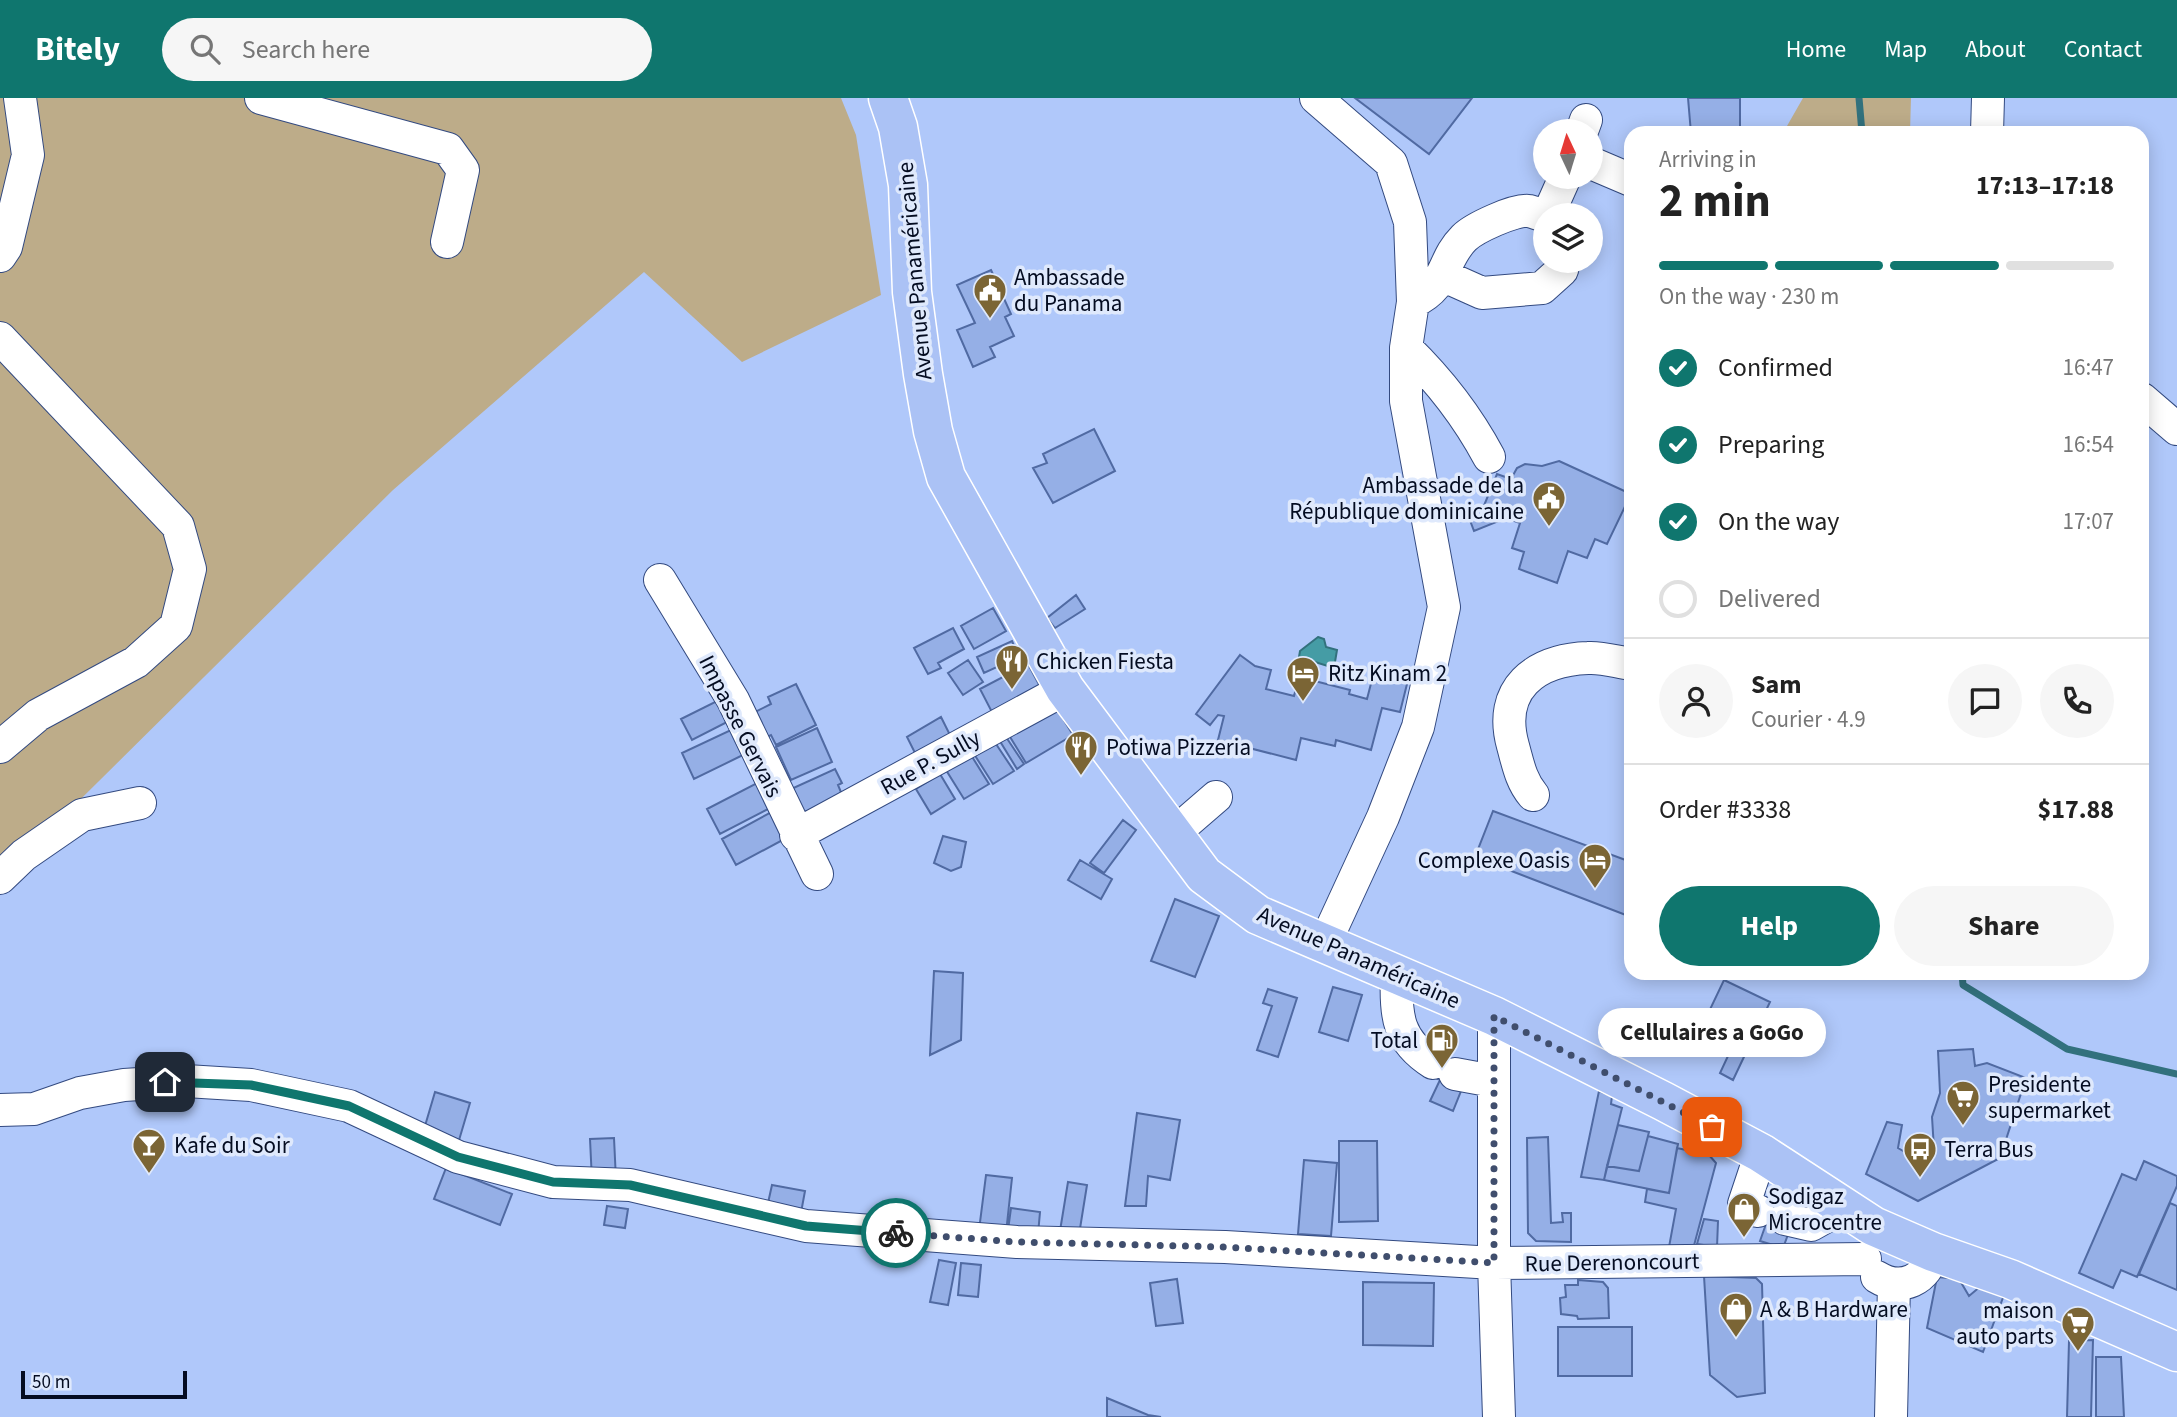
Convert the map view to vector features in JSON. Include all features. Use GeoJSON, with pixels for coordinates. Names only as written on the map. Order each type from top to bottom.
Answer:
{"type":"FeatureCollection","features":[{"type":"Feature","properties":{"kind":"main road","name":"Avenue Panaméricaine"},"geometry":{"type":"LineString","coordinates":[[888,98],[898,127],[908,185],[912,292],[923,374],[940,461],[946,477],[1065,689],[1204,875],[1258,915],[1494,1016],[1761,1153],[1860,1231],[1933,1252],[2010,1279],[2177,1352]]}},
{"type":"Feature","properties":{"kind":"street"},"geometry":{"type":"LineString","coordinates":[[0,256],[6,247],[28,155],[20,98]]}},
{"type":"Feature","properties":{"kind":"street"},"geometry":{"type":"LineString","coordinates":[[261,98],[448,149],[463,170],[447,242]]}},
{"type":"Feature","properties":{"kind":"street"},"geometry":{"type":"LineString","coordinates":[[1316,98],[1391,163],[1410,222],[1413,302],[1406,348],[1406,401],[1444,607],[1418,727],[1373,840],[1324,945]]}},
{"type":"Feature","properties":{"kind":"street"},"geometry":{"type":"LineString","coordinates":[[1987,126],[1988,98]]}},
{"type":"Feature","properties":{"kind":"street"},"geometry":{"type":"LineString","coordinates":[[1603,168],[1624,177]]}},
{"type":"Feature","properties":{"kind":"street"},"geometry":{"type":"LineString","coordinates":[[1413,302],[1429,295],[1444,276],[1464,238],[1505,216],[1533,212]]}},
{"type":"Feature","properties":{"kind":"street"},"geometry":{"type":"LineString","coordinates":[[1444,276],[1482,293],[1542,288],[1559,273]]}},
{"type":"Feature","properties":{"kind":"street"},"geometry":{"type":"LineString","coordinates":[[0,338],[178,526],[190,569],[176,626],[136,662],[38,715],[0,747]]}},
{"type":"Feature","properties":{"kind":"street"},"geometry":{"type":"LineString","coordinates":[[1406,348],[1443,383],[1468,418],[1489,457]]}},
{"type":"Feature","properties":{"kind":"street"},"geometry":{"type":"LineString","coordinates":[[2149,411],[2177,429]]}},
{"type":"Feature","properties":{"kind":"street","name":"Impasse Gervais"},"geometry":{"type":"LineString","coordinates":[[660,580],[733,700],[817,874]]}},
{"type":"Feature","properties":{"kind":"street"},"geometry":{"type":"LineString","coordinates":[[1533,795],[1521,775],[1507,726],[1515,693],[1529,676],[1550,663],[1590,657],[1624,663]]}},
{"type":"Feature","properties":{"kind":"street","name":"Rue P. Sully"},"geometry":{"type":"LineString","coordinates":[[796,835],[1065,689]]}},
{"type":"Feature","properties":{"kind":"street"},"geometry":{"type":"LineString","coordinates":[[1172,835],[1216,797]]}},
{"type":"Feature","properties":{"kind":"street"},"geometry":{"type":"LineString","coordinates":[[0,878],[24,855],[82,815],[140,803]]}},
{"type":"Feature","properties":{"kind":"street"},"geometry":{"type":"LineString","coordinates":[[1397,976],[1397,1010],[1412,1050],[1444,1069],[1493,1081]]}},
{"type":"Feature","properties":{"kind":"street"},"geometry":{"type":"LineString","coordinates":[[1494,1016],[1494,1263],[1499,1417]]}},
{"type":"Feature","properties":{"kind":"street","name":"Rue Derenoncourt"},"geometry":{"type":"LineString","coordinates":[[0,1110],[34,1109],[80,1093],[124,1085],[186,1081],[251,1085],[349,1106],[458,1157],[553,1182],[630,1185],[806,1226],[1017,1242],[1225,1247],[1494,1263],[1860,1231]]}},
{"type":"Feature","properties":{"kind":"street"},"geometry":{"type":"LineString","coordinates":[[1761,1153],[1744,1204],[1746,1209],[1811,1224],[1860,1231],[1876,1276],[1894,1284],[1917,1279],[1928,1268],[1933,1252]]}},
{"type":"Feature","properties":{"kind":"street"},"geometry":{"type":"LineString","coordinates":[[1891,1417],[1894,1284]]}},
{"type":"Feature","properties":{"kind":"shaded area"},"geometry":{"type":"Polygon","coordinates":[[[0,98],[841,98],[856,135],[881,295],[742,362],[644,272],[393,490],[0,879],[0,98]]]}},
{"type":"Feature","properties":{"kind":"shaded area"},"geometry":{"type":"Polygon","coordinates":[[[1803,98],[1911,98],[1910,126],[1787,126],[1803,98]]]}},
{"type":"Feature","properties":{"kind":"shaded area"},"geometry":{"type":"Polygon","coordinates":[[[1318,637],[1324,639],[1326,647],[1337,650],[1334,668],[1299,657],[1300,651],[1318,637]]]}},
{"type":"Feature","properties":{"kind":"building"},"geometry":{"type":"Polygon","coordinates":[[[1355,98],[1472,98],[1429,154],[1355,98]]]}},
{"type":"Feature","properties":{"kind":"building"},"geometry":{"type":"Polygon","coordinates":[[[1688,98],[1740,98],[1740,126],[1690,126],[1688,98]]]}},
{"type":"Feature","properties":{"kind":"building","name":"Ambassade du Panama"},"geometry":{"type":"Polygon","coordinates":[[[991,270],[1011,314],[1005,317],[1014,336],[990,347],[995,357],[973,367],[957,330],[975,323],[957,285],[991,270]]]}},
{"type":"Feature","properties":{"kind":"building"},"geometry":{"type":"Polygon","coordinates":[[[1094,429],[1115,471],[1053,503],[1033,468],[1047,463],[1043,454],[1094,429]]]}},
{"type":"Feature","properties":{"kind":"building"},"geometry":{"type":"Polygon","coordinates":[[[1559,461],[1624,491],[1624,509],[1607,544],[1595,539],[1587,558],[1568,551],[1557,583],[1519,569],[1524,552],[1512,548],[1520,523],[1506,518],[1474,531],[1468,515],[1483,508],[1497,474],[1511,479],[1517,468],[1525,464],[1542,466],[1559,461]]]}},
{"type":"Feature","properties":{"kind":"building"},"geometry":{"type":"Polygon","coordinates":[[[1076,595],[1085,609],[1055,628],[1047,618],[1076,595]]]}},
{"type":"Feature","properties":{"kind":"building"},"geometry":{"type":"Polygon","coordinates":[[[993,608],[1006,631],[974,649],[961,626],[993,608]]]}},
{"type":"Feature","properties":{"kind":"building"},"geometry":{"type":"Polygon","coordinates":[[[953,628],[964,649],[938,663],[941,668],[928,674],[914,648],[953,628]]]}},
{"type":"Feature","properties":{"kind":"building"},"geometry":{"type":"Polygon","coordinates":[[[1012,641],[1019,657],[984,673],[977,657],[1012,641]]]}},
{"type":"Feature","properties":{"kind":"building","name":"Ritz Kinam 2"},"geometry":{"type":"Polygon","coordinates":[[[1240,655],[1255,666],[1271,670],[1266,689],[1294,696],[1299,677],[1350,690],[1349,694],[1367,699],[1374,672],[1408,680],[1400,712],[1382,708],[1371,750],[1336,740],[1335,746],[1301,738],[1296,760],[1218,740],[1224,716],[1218,715],[1210,725],[1196,714],[1240,655]]]}},
{"type":"Feature","properties":{"kind":"building"},"geometry":{"type":"Polygon","coordinates":[[[968,660],[983,682],[963,695],[948,673],[968,660]]]}},
{"type":"Feature","properties":{"kind":"building","name":"Chicken Fiesta"},"geometry":{"type":"Polygon","coordinates":[[[1028,664],[1043,692],[995,718],[980,689],[1028,664]]]}},
{"type":"Feature","properties":{"kind":"building"},"geometry":{"type":"Polygon","coordinates":[[[796,684],[816,725],[776,745],[771,735],[763,739],[751,714],[771,704],[768,697],[796,684]]]}},
{"type":"Feature","properties":{"kind":"building"},"geometry":{"type":"Polygon","coordinates":[[[721,699],[731,720],[692,740],[681,719],[721,699]]]}},
{"type":"Feature","properties":{"kind":"building"},"geometry":{"type":"Polygon","coordinates":[[[1054,704],[1073,735],[1026,763],[1007,732],[1054,704]]]}},
{"type":"Feature","properties":{"kind":"building"},"geometry":{"type":"Polygon","coordinates":[[[941,717],[954,743],[919,761],[907,737],[941,717]]]}},
{"type":"Feature","properties":{"kind":"building"},"geometry":{"type":"Polygon","coordinates":[[[817,728],[832,762],[791,780],[776,747],[817,728]]]}},
{"type":"Feature","properties":{"kind":"building"},"geometry":{"type":"Polygon","coordinates":[[[733,729],[745,754],[694,779],[682,753],[733,729]]]}},
{"type":"Feature","properties":{"kind":"building"},"geometry":{"type":"Polygon","coordinates":[[[1004,734],[1024,764],[1017,769],[998,738],[1004,734]]]}},
{"type":"Feature","properties":{"kind":"building"},"geometry":{"type":"Polygon","coordinates":[[[994,741],[1014,771],[993,784],[974,754],[994,741]]]}},
{"type":"Feature","properties":{"kind":"building"},"geometry":{"type":"Polygon","coordinates":[[[971,755],[989,784],[964,799],[946,770],[971,755]]]}},
{"type":"Feature","properties":{"kind":"building"},"geometry":{"type":"Polygon","coordinates":[[[835,769],[842,783],[838,785],[845,802],[804,823],[789,790],[835,769]]]}},
{"type":"Feature","properties":{"kind":"building"},"geometry":{"type":"Polygon","coordinates":[[[940,774],[955,799],[931,814],[916,789],[940,774]]]}},
{"type":"Feature","properties":{"kind":"building"},"geometry":{"type":"Polygon","coordinates":[[[759,782],[772,807],[720,834],[707,809],[759,782]]]}},
{"type":"Feature","properties":{"kind":"building"},"geometry":{"type":"Polygon","coordinates":[[[775,810],[790,836],[736,865],[722,839],[775,810]]]}},
{"type":"Feature","properties":{"kind":"building","name":"Complexe Oasis"},"geometry":{"type":"Polygon","coordinates":[[[1493,811],[1624,859],[1624,914],[1475,857],[1493,811]]]}},
{"type":"Feature","properties":{"kind":"building"},"geometry":{"type":"Polygon","coordinates":[[[1123,820],[1136,830],[1104,873],[1090,863],[1123,820]]]}},
{"type":"Feature","properties":{"kind":"building"},"geometry":{"type":"Polygon","coordinates":[[[943,836],[966,842],[961,867],[951,871],[934,863],[943,836]]]}},
{"type":"Feature","properties":{"kind":"building"},"geometry":{"type":"Polygon","coordinates":[[[1080,860],[1112,879],[1101,899],[1068,880],[1080,860]]]}},
{"type":"Feature","properties":{"kind":"building"},"geometry":{"type":"Polygon","coordinates":[[[1175,899],[1219,916],[1195,977],[1151,961],[1175,899]]]}},
{"type":"Feature","properties":{"kind":"building"},"geometry":{"type":"Polygon","coordinates":[[[934,971],[963,973],[961,1040],[930,1055],[934,971]]]}},
{"type":"Feature","properties":{"kind":"building"},"geometry":{"type":"Polygon","coordinates":[[[1724,980],[1770,1002],[1733,1080],[1720,1073],[1728,1056],[1695,1041],[1724,980]]]}},
{"type":"Feature","properties":{"kind":"building"},"geometry":{"type":"Polygon","coordinates":[[[1333,987],[1362,995],[1348,1041],[1319,1032],[1333,987]]]}},
{"type":"Feature","properties":{"kind":"building"},"geometry":{"type":"Polygon","coordinates":[[[1268,989],[1297,998],[1278,1057],[1257,1050],[1272,1006],[1263,1003],[1268,989]]]}},
{"type":"Feature","properties":{"kind":"building"},"geometry":{"type":"Polygon","coordinates":[[[1434,1028],[1456,1038],[1447,1059],[1459,1065],[1461,1091],[1453,1111],[1430,1101],[1440,1080],[1428,1074],[1426,1047],[1434,1028]]]}},
{"type":"Feature","properties":{"kind":"building"},"geometry":{"type":"Polygon","coordinates":[[[1973,1049],[1975,1066],[1987,1063],[2026,1078],[2000,1158],[1918,1201],[1866,1174],[1887,1122],[1902,1125],[1898,1148],[1919,1160],[1934,1149],[1932,1117],[1940,1093],[1938,1051],[1973,1049]]]}},
{"type":"Feature","properties":{"kind":"building"},"geometry":{"type":"Polygon","coordinates":[[[1599,1091],[1612,1096],[1611,1104],[1622,1108],[1604,1180],[1581,1177],[1599,1091]]]}},
{"type":"Feature","properties":{"kind":"building"},"geometry":{"type":"Polygon","coordinates":[[[435,1092],[470,1103],[457,1147],[422,1136],[435,1092]]]}},
{"type":"Feature","properties":{"kind":"building"},"geometry":{"type":"Polygon","coordinates":[[[1137,1113],[1180,1120],[1170,1180],[1148,1176],[1146,1206],[1125,1206],[1137,1113]]]}},
{"type":"Feature","properties":{"kind":"building"},"geometry":{"type":"Polygon","coordinates":[[[1618,1125],[1649,1132],[1639,1171],[1607,1166],[1618,1125]]]}},
{"type":"Feature","properties":{"kind":"building"},"geometry":{"type":"Polygon","coordinates":[[[1648,1136],[1678,1144],[1669,1193],[1604,1180],[1607,1166],[1639,1171],[1648,1136]]]}},
{"type":"Feature","properties":{"kind":"building"},"geometry":{"type":"Polygon","coordinates":[[[1548,1137],[1551,1223],[1563,1222],[1562,1213],[1571,1213],[1571,1242],[1536,1241],[1528,1233],[1527,1138],[1548,1137]]]}},
{"type":"Feature","properties":{"kind":"building"},"geometry":{"type":"Polygon","coordinates":[[[614,1138],[616,1180],[592,1181],[590,1139],[614,1138]]]}},
{"type":"Feature","properties":{"kind":"building"},"geometry":{"type":"Polygon","coordinates":[[[1339,1141],[1377,1141],[1378,1221],[1339,1222],[1339,1141]]]}},
{"type":"Feature","properties":{"kind":"building"},"geometry":{"type":"Polygon","coordinates":[[[1677,1148],[1709,1155],[1716,1163],[1692,1253],[1669,1247],[1676,1209],[1645,1202],[1647,1189],[1669,1193],[1677,1148]]]}},
{"type":"Feature","properties":{"kind":"building"},"geometry":{"type":"Polygon","coordinates":[[[1304,1160],[1337,1163],[1331,1236],[1298,1234],[1304,1160]]]}},
{"type":"Feature","properties":{"kind":"building"},"geometry":{"type":"Polygon","coordinates":[[[2144,1161],[2177,1176],[2177,1186],[2137,1277],[2121,1270],[2113,1288],[2079,1273],[2122,1174],[2136,1180],[2144,1161]]]}},
{"type":"Feature","properties":{"kind":"building"},"geometry":{"type":"Polygon","coordinates":[[[446,1168],[512,1194],[500,1225],[434,1199],[446,1168]]]}},
{"type":"Feature","properties":{"kind":"building"},"geometry":{"type":"Polygon","coordinates":[[[986,1175],[1012,1178],[1006,1233],[979,1230],[986,1175]]]}},
{"type":"Feature","properties":{"kind":"building"},"geometry":{"type":"Polygon","coordinates":[[[1068,1182],[1087,1185],[1078,1241],[1059,1237],[1068,1182]]]}},
{"type":"Feature","properties":{"kind":"building"},"geometry":{"type":"Polygon","coordinates":[[[772,1185],[805,1191],[800,1218],[766,1212],[772,1185]]]}},
{"type":"Feature","properties":{"kind":"building"},"geometry":{"type":"Polygon","coordinates":[[[1762,1196],[1790,1204],[1790,1229],[1783,1248],[1760,1241],[1767,1221],[1762,1196]]]}},
{"type":"Feature","properties":{"kind":"building"},"geometry":{"type":"Polygon","coordinates":[[[2170,1203],[2177,1206],[2177,1290],[2139,1274],[2170,1203]]]}},
{"type":"Feature","properties":{"kind":"building"},"geometry":{"type":"Polygon","coordinates":[[[607,1206],[628,1209],[625,1228],[604,1225],[607,1206]]]}},
{"type":"Feature","properties":{"kind":"building"},"geometry":{"type":"Polygon","coordinates":[[[1011,1208],[1040,1212],[1038,1234],[1008,1230],[1011,1208]]]}},
{"type":"Feature","properties":{"kind":"building"},"geometry":{"type":"Polygon","coordinates":[[[1704,1219],[1718,1221],[1717,1247],[1697,1244],[1704,1219]]]}},
{"type":"Feature","properties":{"kind":"building"},"geometry":{"type":"Polygon","coordinates":[[[939,1260],[956,1263],[948,1305],[930,1302],[939,1260]]]}},
{"type":"Feature","properties":{"kind":"building"},"geometry":{"type":"Polygon","coordinates":[[[961,1263],[981,1265],[978,1297],[958,1295],[961,1263]]]}},
{"type":"Feature","properties":{"kind":"building","name":"A & B Hardware"},"geometry":{"type":"Polygon","coordinates":[[[1704,1276],[1756,1278],[1762,1284],[1765,1393],[1737,1397],[1710,1375],[1704,1276]]]}},
{"type":"Feature","properties":{"kind":"building"},"geometry":{"type":"Polygon","coordinates":[[[1937,1277],[1959,1279],[1969,1296],[1988,1280],[2008,1284],[1983,1352],[1927,1328],[1937,1277]]]}},
{"type":"Feature","properties":{"kind":"building"},"geometry":{"type":"Polygon","coordinates":[[[1177,1279],[1183,1323],[1156,1326],[1150,1283],[1177,1279]]]}},
{"type":"Feature","properties":{"kind":"building"},"geometry":{"type":"Polygon","coordinates":[[[1578,1280],[1603,1282],[1608,1288],[1609,1318],[1578,1319],[1577,1316],[1561,1314],[1560,1298],[1566,1297],[1565,1285],[1578,1285],[1578,1280]]]}},
{"type":"Feature","properties":{"kind":"building"},"geometry":{"type":"Polygon","coordinates":[[[1363,1282],[1434,1283],[1433,1346],[1363,1345],[1363,1282]]]}},
{"type":"Feature","properties":{"kind":"building"},"geometry":{"type":"Polygon","coordinates":[[[1558,1327],[1632,1327],[1632,1376],[1558,1376],[1558,1327]]]}},
{"type":"Feature","properties":{"kind":"building"},"geometry":{"type":"Polygon","coordinates":[[[2093,1340],[2091,1417],[2067,1417],[2069,1341],[2093,1340]]]}},
{"type":"Feature","properties":{"kind":"building"},"geometry":{"type":"Polygon","coordinates":[[[2096,1357],[2121,1357],[2124,1417],[2096,1417],[2096,1357]]]}},
{"type":"Feature","properties":{"kind":"building"},"geometry":{"type":"Polygon","coordinates":[[[1107,1398],[1148,1415],[1161,1417],[1107,1417],[1107,1398]]]}},
{"type":"Feature","properties":{"kind":"waterway"},"geometry":{"type":"LineString","coordinates":[[1859,98],[1861,126]]}},
{"type":"Feature","properties":{"kind":"waterway"},"geometry":{"type":"LineString","coordinates":[[1963,980],[1963,985],[2067,1049],[2177,1074]]}},
{"type":"Feature","properties":{"kind":"way so far"},"geometry":{"type":"LineString","coordinates":[[896,1233],[1017,1242],[1225,1247],[1494,1263],[1494,1016],[1712,1127]]}},
{"type":"Feature","properties":{"kind":"place","name":"Ambassade du Panama"},"geometry":{"type":"Point","coordinates":[990,320]}},
{"type":"Feature","properties":{"kind":"place","name":"Ambassade de la République dominicaine"},"geometry":{"type":"Point","coordinates":[1549,528]}},
{"type":"Feature","properties":{"kind":"place","name":"Chicken Fiesta"},"geometry":{"type":"Point","coordinates":[1012,691]}},
{"type":"Feature","properties":{"kind":"place","name":"Ritz Kinam 2"},"geometry":{"type":"Point","coordinates":[1303,703]}},
{"type":"Feature","properties":{"kind":"place","name":"Potiwa Pizzeria"},"geometry":{"type":"Point","coordinates":[1081,777]}},
{"type":"Feature","properties":{"kind":"place","name":"Complexe Oasis"},"geometry":{"type":"Point","coordinates":[1595,890]}},
{"type":"Feature","properties":{"kind":"place","name":"Total"},"geometry":{"type":"Point","coordinates":[1442,1070]}},
{"type":"Feature","properties":{"kind":"place","name":"Cellulaires a GoGo"},"geometry":{"type":"Point","coordinates":[1712,1127]}},
{"type":"Feature","properties":{"kind":"place","name":"Presidente supermarket"},"geometry":{"type":"Point","coordinates":[1963,1127]}},
{"type":"Feature","properties":{"kind":"place","name":"Kafe du Soir"},"geometry":{"type":"Point","coordinates":[149,1175]}},
{"type":"Feature","properties":{"kind":"place","name":"Terra Bus"},"geometry":{"type":"Point","coordinates":[1920,1179]}},
{"type":"Feature","properties":{"kind":"place","name":"Sodigaz Microcentre"},"geometry":{"type":"Point","coordinates":[1744,1239]}},
{"type":"Feature","properties":{"kind":"place","name":"A & B Hardware"},"geometry":{"type":"Point","coordinates":[1736,1339]}},
{"type":"Feature","properties":{"kind":"place","name":"maison auto parts"},"geometry":{"type":"Point","coordinates":[2078,1353]}},
{"type":"Feature","properties":{"kind":"route"},"geometry":{"type":"LineString","coordinates":[[165,1082],[251,1085],[349,1106],[458,1157],[553,1182],[630,1185],[806,1226],[896,1233]]}}]}
